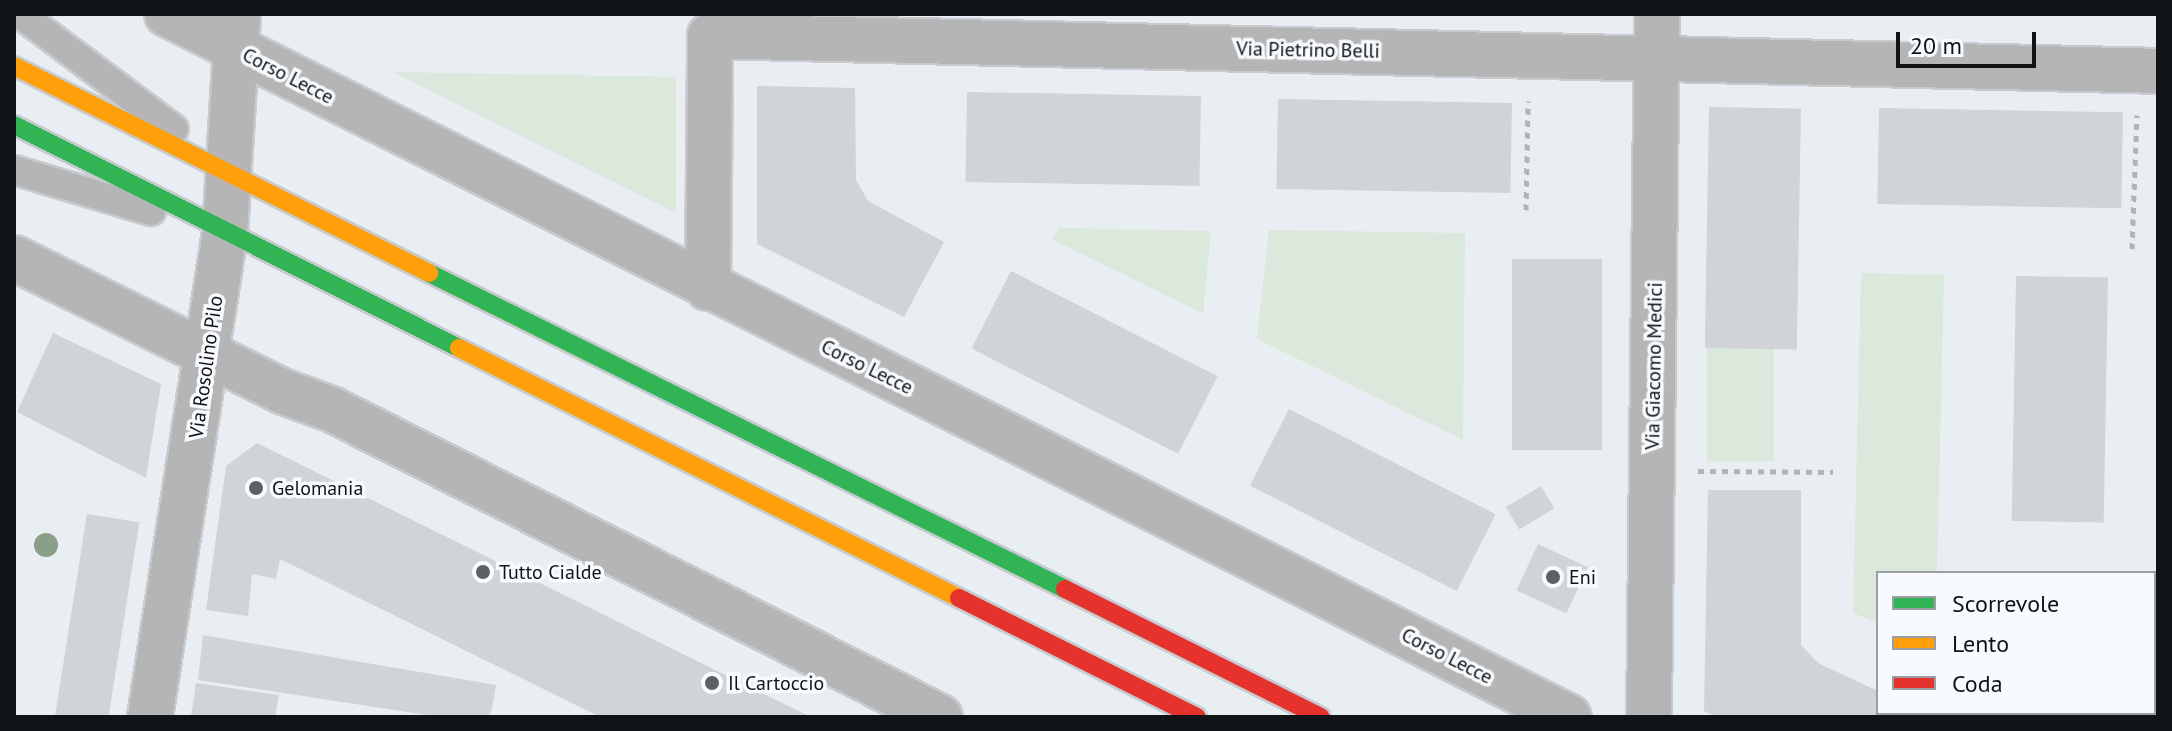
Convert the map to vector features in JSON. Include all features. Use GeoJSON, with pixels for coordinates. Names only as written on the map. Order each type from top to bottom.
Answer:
{"type":"FeatureCollection","features":[{"type":"Feature","properties":{"kind":"main road"},"geometry":{"type":"LineString","coordinates":[[14,66],[230,170],[1321,717]]}},
{"type":"Feature","properties":{"kind":"main road"},"geometry":{"type":"LineString","coordinates":[[14,125],[1197,717]]}},
{"type":"Feature","properties":{"kind":"street","name":"Corso Lecce"},"geometry":{"type":"LineString","coordinates":[[167,14],[238,32],[708,288],[1569,717]]}},
{"type":"Feature","properties":{"kind":"street","name":"Via Giacomo Medici"},"geometry":{"type":"LineString","coordinates":[[1649,717],[1657,14]]}},
{"type":"Feature","properties":{"kind":"street","name":"Via Rosolino Pilo"},"geometry":{"type":"LineString","coordinates":[[150,717],[209,355],[225,233],[238,32]]}},
{"type":"Feature","properties":{"kind":"street","name":"Via Pietrino Belli"},"geometry":{"type":"LineString","coordinates":[[708,288],[710,36],[2148,70]]}},
{"type":"Feature","properties":{"kind":"street"},"geometry":{"type":"LineString","coordinates":[[14,258],[209,355],[331,409],[940,717]]}},
{"type":"Feature","properties":{"kind":"lane"},"geometry":{"type":"LineString","coordinates":[[20,14],[230,170]]}},
{"type":"Feature","properties":{"kind":"lane"},"geometry":{"type":"LineString","coordinates":[[14,170],[225,233]]}},
{"type":"Feature","properties":{"kind":"path"},"geometry":{"type":"LineString","coordinates":[[1526,210],[1529,56]]}},
{"type":"Feature","properties":{"kind":"path"},"geometry":{"type":"LineString","coordinates":[[2132,249],[2148,70]]}},
{"type":"Feature","properties":{"kind":"path"},"geometry":{"type":"LineString","coordinates":[[1653,471],[1833,472]]}},
{"type":"Feature","properties":{"kind":"shaded area"},"geometry":{"type":"Polygon","coordinates":[[[393,72],[676,77],[676,213],[393,72]]]}},
{"type":"Feature","properties":{"kind":"shaded area"},"geometry":{"type":"Polygon","coordinates":[[[1059,228],[1211,231],[1203,314],[1052,239],[1059,228]]]}},
{"type":"Feature","properties":{"kind":"shaded area"},"geometry":{"type":"Polygon","coordinates":[[[1269,230],[1465,233],[1463,440],[1257,339],[1269,230]]]}},
{"type":"Feature","properties":{"kind":"shaded area"},"geometry":{"type":"Polygon","coordinates":[[[1861,273],[1944,275],[1937,571],[1876,571],[1876,622],[1853,613],[1861,273]]]}},
{"type":"Feature","properties":{"kind":"shaded area"},"geometry":{"type":"Polygon","coordinates":[[[1707,348],[1774,348],[1774,461],[1707,461],[1707,348]]]}},
{"type":"Feature","properties":{"kind":"building"},"geometry":{"type":"Polygon","coordinates":[[[757,86],[855,88],[856,180],[868,201],[944,242],[904,317],[757,244],[757,86]]]}},
{"type":"Feature","properties":{"kind":"building"},"geometry":{"type":"Polygon","coordinates":[[[967,92],[1201,96],[1199,186],[965,182],[967,92]]]}},
{"type":"Feature","properties":{"kind":"building"},"geometry":{"type":"Polygon","coordinates":[[[1278,99],[1512,103],[1510,193],[1276,189],[1278,99]]]}},
{"type":"Feature","properties":{"kind":"building"},"geometry":{"type":"Polygon","coordinates":[[[1709,107],[1801,109],[1797,350],[1705,348],[1709,107]]]}},
{"type":"Feature","properties":{"kind":"building"},"geometry":{"type":"Polygon","coordinates":[[[1879,108],[2123,112],[2121,208],[1877,204],[1879,108]]]}},
{"type":"Feature","properties":{"kind":"building"},"geometry":{"type":"Polygon","coordinates":[[[1512,259],[1602,259],[1602,450],[1512,450],[1512,259]]]}},
{"type":"Feature","properties":{"kind":"building"},"geometry":{"type":"Polygon","coordinates":[[[1011,271],[1218,376],[1178,454],[972,349],[1011,271]]]}},
{"type":"Feature","properties":{"kind":"building"},"geometry":{"type":"Polygon","coordinates":[[[2016,276],[2108,278],[2104,523],[2012,521],[2016,276]]]}},
{"type":"Feature","properties":{"kind":"building"},"geometry":{"type":"Polygon","coordinates":[[[53,333],[161,384],[146,478],[17,412],[53,333]]]}},
{"type":"Feature","properties":{"kind":"building"},"geometry":{"type":"Polygon","coordinates":[[[1289,409],[1496,514],[1457,591],[1250,486],[1289,409]]]}},
{"type":"Feature","properties":{"kind":"building"},"geometry":{"type":"Polygon","coordinates":[[[257,443],[811,717],[600,717],[280,559],[276,579],[252,574],[248,616],[206,610],[226,466],[257,443]]]}},
{"type":"Feature","properties":{"kind":"building"},"geometry":{"type":"Polygon","coordinates":[[[1541,486],[1554,508],[1519,529],[1506,507],[1541,486]]]}},
{"type":"Feature","properties":{"kind":"building"},"geometry":{"type":"Polygon","coordinates":[[[1708,490],[1801,490],[1801,645],[1818,663],[1876,690],[1876,715],[1928,717],[1716,717],[1704,711],[1708,490]]]}},
{"type":"Feature","properties":{"kind":"building"},"geometry":{"type":"Polygon","coordinates":[[[87,514],[139,522],[109,717],[55,716],[87,514]]]}},
{"type":"Feature","properties":{"kind":"building"},"geometry":{"type":"Polygon","coordinates":[[[1538,544],[1588,567],[1566,613],[1516,590],[1538,544]]]}},
{"type":"Feature","properties":{"kind":"building"},"geometry":{"type":"Polygon","coordinates":[[[203,635],[496,685],[492,709],[488,717],[440,717],[198,680],[203,635]]]}},
{"type":"Feature","properties":{"kind":"building"},"geometry":{"type":"Polygon","coordinates":[[[196,683],[279,695],[275,717],[191,717],[196,683]]]}},
{"type":"Feature","properties":{"kind":"building"},"geometry":{"type":"Polygon","coordinates":[[[2000,715],[2046,715],[1999,717],[2000,715]]]}},
{"type":"Feature","properties":{"kind":"traffic: fast"},"geometry":{"type":"LineString","coordinates":[[14,125],[459,348]]}},
{"type":"Feature","properties":{"kind":"traffic: fast"},"geometry":{"type":"LineString","coordinates":[[429,273],[1065,589]]}},
{"type":"Feature","properties":{"kind":"traffic: slow"},"geometry":{"type":"LineString","coordinates":[[14,66],[429,273]]}},
{"type":"Feature","properties":{"kind":"traffic: slow"},"geometry":{"type":"LineString","coordinates":[[459,348],[959,598]]}},
{"type":"Feature","properties":{"kind":"traffic: jam"},"geometry":{"type":"LineString","coordinates":[[1065,589],[1321,717]]}},
{"type":"Feature","properties":{"kind":"traffic: jam"},"geometry":{"type":"LineString","coordinates":[[959,598],[1197,717]]}},
{"type":"Feature","properties":{"kind":"place","name":"Gelomania"},"geometry":{"type":"Point","coordinates":[256,488]}},
{"type":"Feature","properties":{"kind":"place","name":"Tutto Cialde"},"geometry":{"type":"Point","coordinates":[483,572]}},
{"type":"Feature","properties":{"kind":"place","name":"Eni"},"geometry":{"type":"Point","coordinates":[1553,577]}},
{"type":"Feature","properties":{"kind":"place","name":"Il Cartoccio"},"geometry":{"type":"Point","coordinates":[712,683]}}]}
